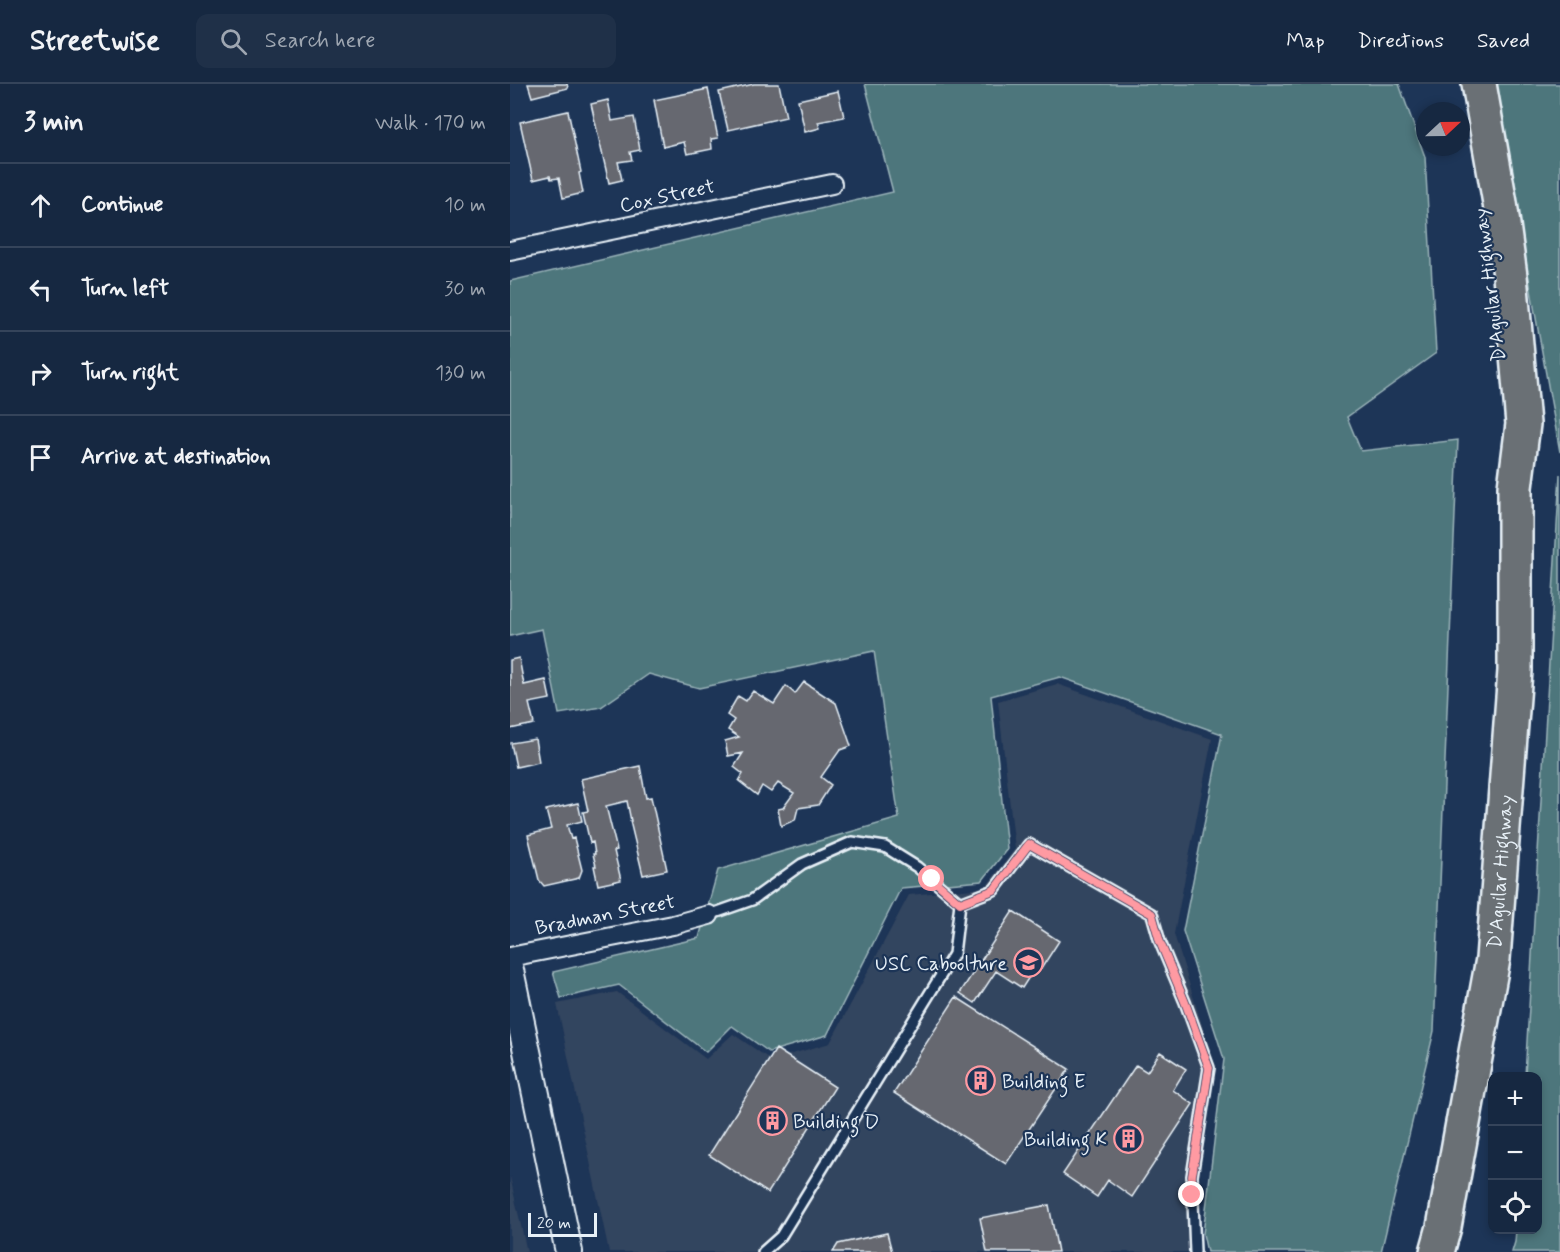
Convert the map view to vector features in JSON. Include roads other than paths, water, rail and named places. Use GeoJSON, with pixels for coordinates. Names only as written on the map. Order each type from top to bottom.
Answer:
{"type":"FeatureCollection","features":[{"type":"Feature","properties":{"kind":"highway","name":"D'Aguilar Highway"},"geometry":{"type":"LineString","coordinates":[[1460,84],[1472,147],[1486,247],[1504,424],[1515,487]]}},
{"type":"Feature","properties":{"kind":"highway","name":"D'Aguilar Highway"},"geometry":{"type":"LineString","coordinates":[[1437,1252],[1444,1227],[1492,959],[1515,671],[1515,487],[1523,424],[1502,213],[1479,84]]}},
{"type":"Feature","properties":{"kind":"street","name":"Cox Street"},"geometry":{"type":"LineString","coordinates":[[510,251],[832,184]]}},
{"type":"Feature","properties":{"kind":"street","name":"Bradman Street"},"geometry":{"type":"LineString","coordinates":[[510,957],[673,925],[709,915]]}},
{"type":"Feature","properties":{"kind":"street"},"geometry":{"type":"LineString","coordinates":[[510,970],[569,1252]]}},
{"type":"Feature","properties":{"kind":"lane"},"geometry":{"type":"LineString","coordinates":[[709,915],[752,900],[802,864],[852,842],[885,847],[917,867],[960,903]]}},
{"type":"Feature","properties":{"kind":"lane"},"geometry":{"type":"LineString","coordinates":[[960,903],[994,890],[1029,844],[1152,914],[1160,942],[1209,1068],[1192,1176],[1195,1252]]}},
{"type":"Feature","properties":{"kind":"lane"},"geometry":{"type":"LineString","coordinates":[[763,1252],[781,1236],[954,954],[960,903]]}},
{"type":"Feature","properties":{"kind":"place","name":"USC Caboolture"},"geometry":{"type":"Point","coordinates":[1028,963]}},
{"type":"Feature","properties":{"kind":"place","name":"Building E"},"geometry":{"type":"Point","coordinates":[981,1081]}},
{"type":"Feature","properties":{"kind":"place","name":"Building D"},"geometry":{"type":"Point","coordinates":[772,1121]}},
{"type":"Feature","properties":{"kind":"place","name":"Building K"},"geometry":{"type":"Point","coordinates":[1128,1139]}}]}
